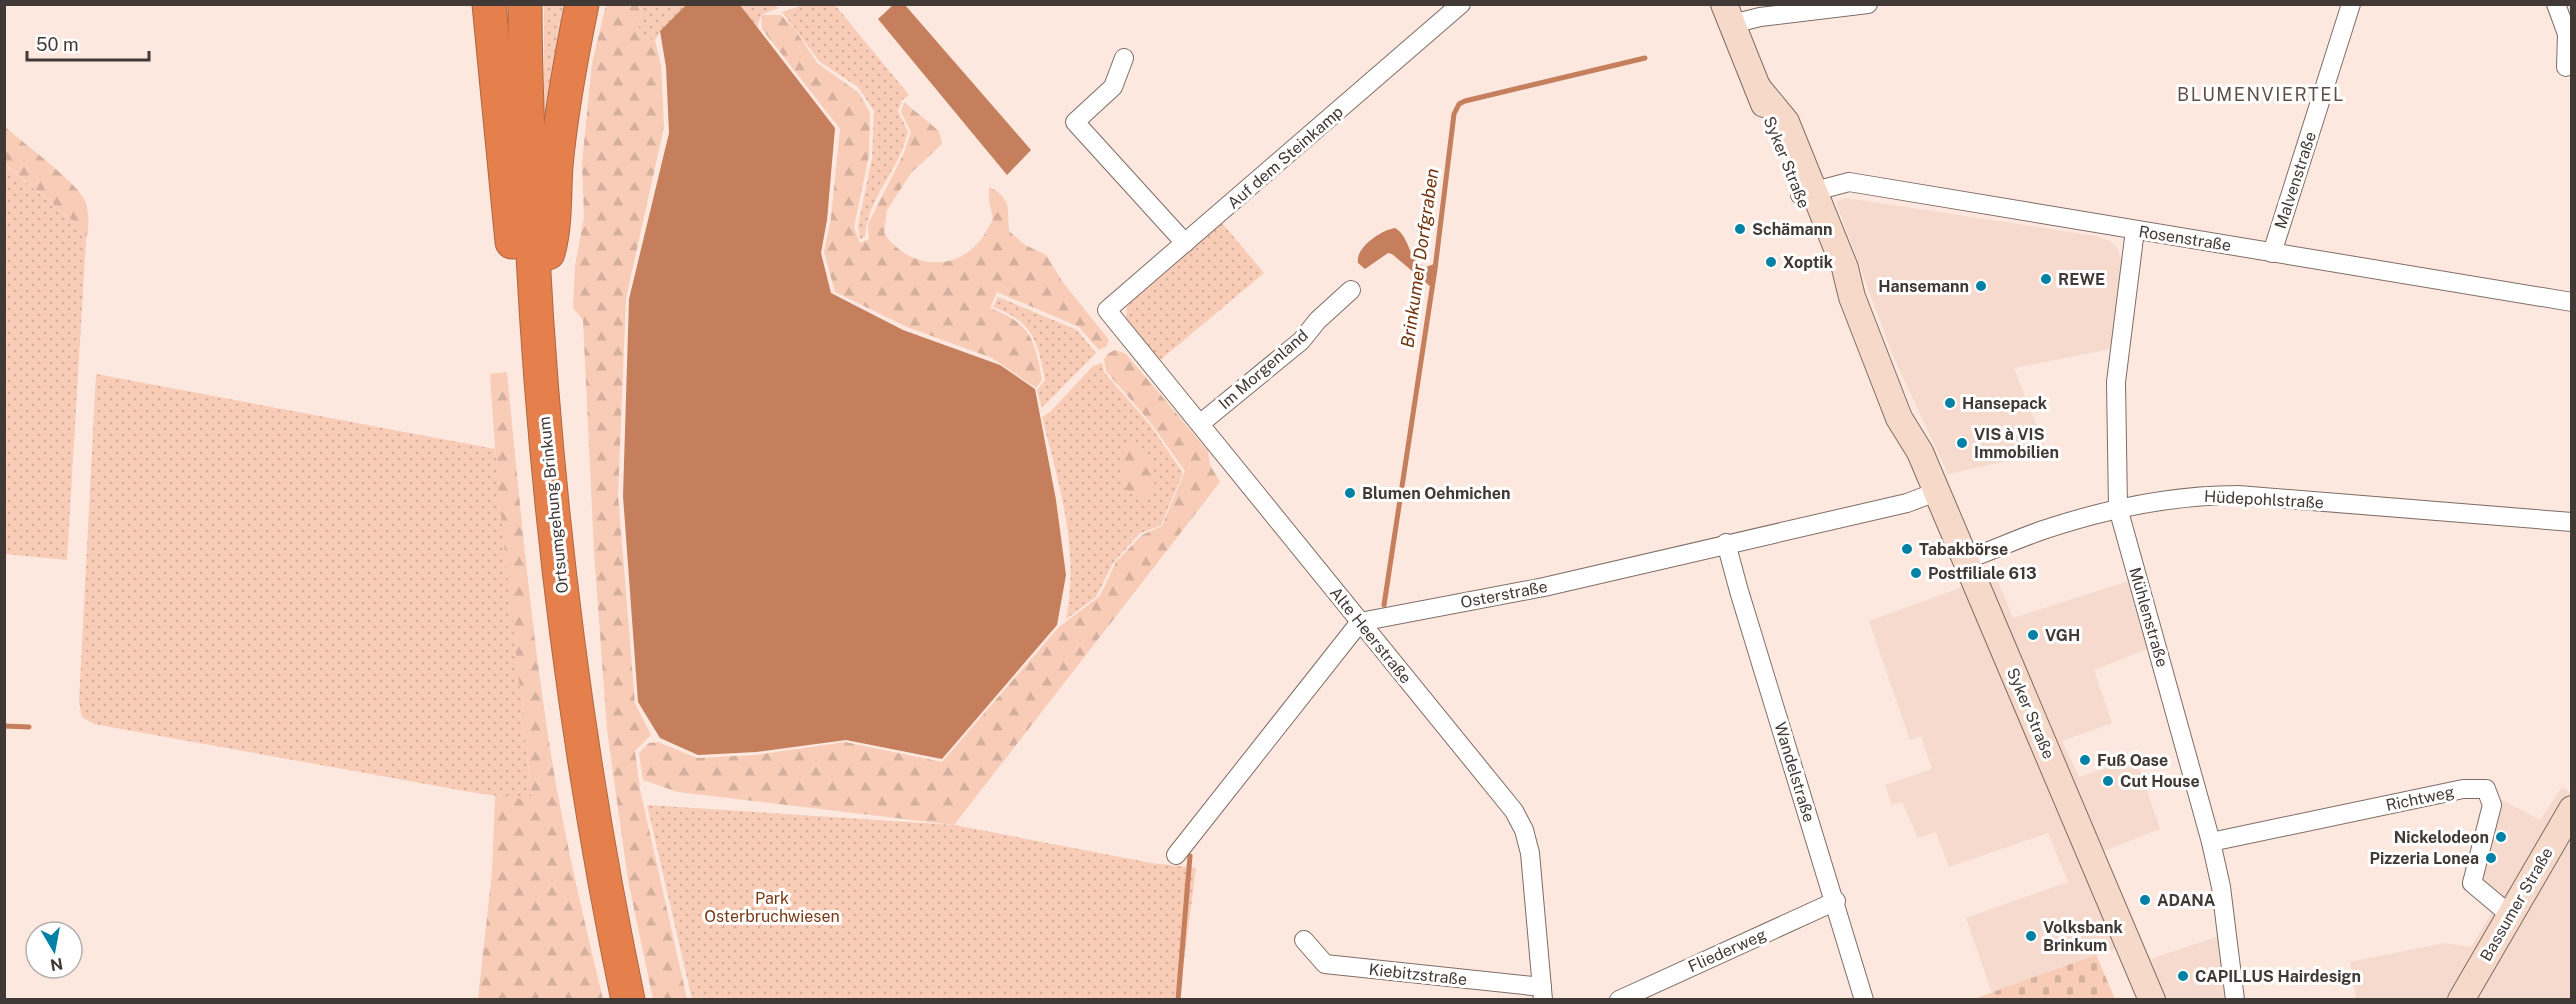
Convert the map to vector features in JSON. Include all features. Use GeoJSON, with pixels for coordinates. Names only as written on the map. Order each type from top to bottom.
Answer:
{"type":"FeatureCollection","features":[{"type":"Feature","properties":{"kind":"highway"},"geometry":{"type":"LineString","coordinates":[[489,4],[517,286],[538,351]]}},
{"type":"Feature","properties":{"kind":"highway","name":"Ortsumgehung Brinkum"},"geometry":{"type":"LineString","coordinates":[[525,4],[526,100],[535,295],[550,496],[575,696],[628,999]]}},
{"type":"Feature","properties":{"kind":"highway"},"geometry":{"type":"LineString","coordinates":[[535,295],[553,237],[556,165],[563,109],[582,4]]}},
{"type":"Feature","properties":{"kind":"street","name":"Auf dem Steinkamp"},"geometry":{"type":"LineString","coordinates":[[1107,310],[1461,4]]}},
{"type":"Feature","properties":{"kind":"street"},"geometry":{"type":"LineString","coordinates":[[1728,11],[1760,17],[1868,4]]}},
{"type":"Feature","properties":{"kind":"street","name":"Malvenstraße"},"geometry":{"type":"LineString","coordinates":[[2272,253],[2351,4]]}},
{"type":"Feature","properties":{"kind":"street"},"geometry":{"type":"LineString","coordinates":[[2556,4],[2567,34],[2566,67]]}},
{"type":"Feature","properties":{"kind":"street","name":"Syker Straße"},"geometry":{"type":"LineString","coordinates":[[1728,11],[1758,88],[1786,122],[1807,193],[1845,268],[1852,297],[1904,429],[1920,452],[1931,494],[2138,999]]}},
{"type":"Feature","properties":{"kind":"street"},"geometry":{"type":"LineString","coordinates":[[1124,58],[1113,87],[1075,122],[1185,243]]}},
{"type":"Feature","properties":{"kind":"street","name":"Rosenstraße"},"geometry":{"type":"LineString","coordinates":[[1807,193],[1849,182],[2571,302]]}},
{"type":"Feature","properties":{"kind":"street","name":"Mühlenstraße"},"geometry":{"type":"LineString","coordinates":[[2134,230],[2116,382],[2118,508],[2211,842],[2224,908],[2235,999]]}},
{"type":"Feature","properties":{"kind":"street","name":"Im Morgenland"},"geometry":{"type":"LineString","coordinates":[[1201,423],[1301,341],[1318,320],[1351,290]]}},
{"type":"Feature","properties":{"kind":"street","name":"Alte Heerstraße"},"geometry":{"type":"LineString","coordinates":[[1107,310],[1500,791],[1524,830],[1530,853],[1543,993]]}},
{"type":"Feature","properties":{"kind":"street","name":"Syker Straße"},"geometry":{"type":"LineString","coordinates":[[1931,494],[1965,560],[2152,999]]}},
{"type":"Feature","properties":{"kind":"street","name":"Osterstraße"},"geometry":{"type":"LineString","coordinates":[[1360,622],[1544,587],[1726,543],[1907,503],[1931,494]]}},
{"type":"Feature","properties":{"kind":"street","name":"Hüdepohlstraße"},"geometry":{"type":"LineString","coordinates":[[1965,560],[2041,531],[2118,508],[2198,495],[2238,495],[2571,522]]}},
{"type":"Feature","properties":{"kind":"street","name":"Wandelstraße"},"geometry":{"type":"LineString","coordinates":[[1726,543],[1738,591],[1836,901],[1864,999]]}},
{"type":"Feature","properties":{"kind":"street"},"geometry":{"type":"LineString","coordinates":[[1176,855],[1360,622]]}},
{"type":"Feature","properties":{"kind":"street","name":"Richtweg"},"geometry":{"type":"LineString","coordinates":[[2211,842],[2463,789],[2486,789],[2492,805],[2472,884],[2509,914]]}},
{"type":"Feature","properties":{"kind":"street","name":"Bassumer Straße"},"geometry":{"type":"LineString","coordinates":[[2461,999],[2571,809]]}},
{"type":"Feature","properties":{"kind":"street","name":"Fliederweg"},"geometry":{"type":"LineString","coordinates":[[1619,999],[1836,901]]}},
{"type":"Feature","properties":{"kind":"street","name":"Kiebitzstraße"},"geometry":{"type":"LineString","coordinates":[[1304,940],[1325,964],[1543,993]]}},
{"type":"Feature","properties":{"kind":"shaded area"},"geometry":{"type":"Polygon","coordinates":[[[686,5],[740,5],[835,128],[827,220],[821,253],[831,293],[903,330],[1000,365],[1035,389],[1056,500],[1066,575],[1057,625],[942,759],[846,740],[756,752],[698,755],[660,738],[638,702],[623,496],[629,299],[669,133],[666,67],[660,31],[686,5]]]}},
{"type":"Feature","properties":{"kind":"shaded area"},"geometry":{"type":"Polygon","coordinates":[[[893,5],[905,5],[1031,150],[1007,175],[878,19],[893,5]]]}},
{"type":"Feature","properties":{"kind":"shaded area"},"geometry":{"type":"Polygon","coordinates":[[[1846,198],[2096,236],[2110,241],[2118,249],[2122,262],[2110,349],[2014,368],[2047,452],[1948,474],[1893,356],[1836,202],[1846,198]]]}},
{"type":"Feature","properties":{"kind":"shaded area"},"geometry":{"type":"Polygon","coordinates":[[[1395,228],[1404,237],[1415,260],[1426,267],[1434,264],[1431,287],[1392,254],[1388,253],[1365,269],[1358,263],[1361,251],[1370,241],[1383,232],[1395,228]]]}},
{"type":"Feature","properties":{"kind":"shaded area"},"geometry":{"type":"Polygon","coordinates":[[[1995,574],[2013,618],[2132,580],[2152,647],[2094,670],[2112,723],[2062,741],[2079,777],[2136,758],[2160,829],[2096,854],[2132,943],[1992,993],[1966,918],[2068,882],[2048,833],[1949,867],[1936,832],[1918,838],[1902,802],[1892,805],[1885,785],[1932,769],[1921,736],[1910,740],[1869,621],[1995,574]]]}},
{"type":"Feature","properties":{"kind":"shaded area"},"geometry":{"type":"Polygon","coordinates":[[[2562,787],[2571,793],[2571,999],[2356,999],[2350,962],[2444,943],[2471,947],[2502,895],[2474,878],[2500,799],[2540,820],[2562,787]]]}},
{"type":"Feature","properties":{"kind":"shaded area"},"geometry":{"type":"Polygon","coordinates":[[[2223,935],[2230,999],[2166,999],[2151,959],[2223,935]]]}},
{"type":"Feature","properties":{"kind":"green space"},"geometry":{"type":"Polygon","coordinates":[[[544,5],[571,5],[544,140],[544,5]]]}},
{"type":"Feature","properties":{"kind":"green space"},"geometry":{"type":"Polygon","coordinates":[[[606,5],[642,5],[638,34],[655,41],[661,65],[664,127],[626,298],[618,495],[635,703],[651,735],[635,751],[640,789],[687,999],[653,999],[628,880],[607,730],[594,551],[583,320],[573,308],[575,266],[584,217],[582,163],[592,63],[606,5]]]}},
{"type":"Feature","properties":{"kind":"green space"},"geometry":{"type":"Polygon","coordinates":[[[642,5],[686,5],[660,31],[655,41],[638,34],[642,5]]]}},
{"type":"Feature","properties":{"kind":"green space"},"geometry":{"type":"Polygon","coordinates":[[[740,5],[774,5],[778,8],[761,15],[757,27],[740,5]]]}},
{"type":"Feature","properties":{"kind":"green space"},"geometry":{"type":"Polygon","coordinates":[[[803,5],[835,5],[909,95],[902,100],[898,111],[908,132],[905,142],[877,196],[866,226],[865,237],[860,239],[858,226],[872,158],[874,111],[858,87],[820,62],[782,12],[803,5]]]}},
{"type":"Feature","properties":{"kind":"green space"},"geometry":{"type":"Polygon","coordinates":[[[761,15],[781,15],[794,28],[817,63],[859,93],[870,113],[869,155],[854,227],[860,243],[869,239],[868,224],[903,155],[911,132],[901,112],[904,102],[939,131],[942,144],[911,173],[887,210],[884,233],[893,244],[916,259],[929,262],[955,259],[967,253],[980,241],[993,219],[989,187],[1002,195],[1007,204],[1009,231],[1025,245],[1046,255],[1062,281],[1109,340],[1106,347],[1099,350],[1079,327],[997,292],[990,308],[1014,320],[1028,334],[1033,343],[1042,380],[1036,388],[992,358],[907,327],[835,292],[824,252],[831,218],[840,129],[762,29],[761,15]]]}},
{"type":"Feature","properties":{"kind":"green space"},"geometry":{"type":"Polygon","coordinates":[[[5,127],[79,192],[84,199],[88,214],[86,240],[72,220],[5,164],[5,127]]]}},
{"type":"Feature","properties":{"kind":"green space"},"geometry":{"type":"Polygon","coordinates":[[[4,164],[72,220],[86,240],[67,560],[5,554],[4,164]]]}},
{"type":"Feature","properties":{"kind":"green space"},"geometry":{"type":"Polygon","coordinates":[[[1222,223],[1264,273],[1159,361],[1126,321],[1127,306],[1222,223]]]}},
{"type":"Feature","properties":{"kind":"green space"},"geometry":{"type":"Polygon","coordinates":[[[998,297],[1077,330],[1096,353],[1042,408],[1037,390],[1045,380],[1036,344],[1025,326],[1017,319],[993,307],[998,297]]]}},
{"type":"Feature","properties":{"kind":"green space"},"geometry":{"type":"Polygon","coordinates":[[[1115,350],[1126,354],[1208,451],[1210,465],[1220,482],[954,825],[678,792],[643,780],[639,753],[649,743],[658,742],[697,758],[755,755],[845,742],[942,762],[1059,627],[1100,596],[1116,562],[1142,535],[1162,526],[1185,471],[1150,422],[1106,371],[1104,360],[1107,354],[1115,350]]]}},
{"type":"Feature","properties":{"kind":"green space"},"geometry":{"type":"Polygon","coordinates":[[[1102,363],[1104,372],[1150,425],[1183,473],[1161,525],[1139,534],[1113,563],[1096,597],[1066,619],[1071,568],[1069,542],[1061,492],[1042,417],[1050,412],[1093,366],[1102,363]]]}},
{"type":"Feature","properties":{"kind":"green space"},"geometry":{"type":"Polygon","coordinates":[[[507,372],[527,573],[546,723],[565,830],[603,999],[478,999],[492,872],[495,796],[532,800],[498,488],[490,374],[507,372]]]}},
{"type":"Feature","properties":{"kind":"green space"},"geometry":{"type":"Polygon","coordinates":[[[96,374],[495,449],[532,801],[476,793],[94,724],[82,717],[79,702],[96,374]]]}},
{"type":"Feature","properties":{"kind":"green space"},"geometry":{"type":"Polygon","coordinates":[[[1133,441],[1146,454],[1155,479],[1148,494],[1139,499],[1128,492],[1120,471],[1120,458],[1133,441]]]}},
{"type":"Feature","properties":{"kind":"green space","name":"Park Osterbruchwiesen"},"geometry":{"type":"Polygon","coordinates":[[[647,805],[954,825],[1151,863],[1196,868],[1179,999],[692,999],[647,805]]]}},
{"type":"Feature","properties":{"kind":"green space"},"geometry":{"type":"Polygon","coordinates":[[[2096,955],[2115,999],[1974,999],[2096,955]]]}},
{"type":"Feature","properties":{"kind":"waterway","name":"Brinkumer Dorfgraben"},"geometry":{"type":"LineString","coordinates":[[1384,605],[1435,269],[1454,114],[1459,104],[1465,101],[1645,58]]}},
{"type":"Feature","properties":{"kind":"waterway"},"geometry":{"type":"LineString","coordinates":[[4,726],[29,727]]}},
{"type":"Feature","properties":{"kind":"waterway","name":"Brinkumer Dorfgraben"},"geometry":{"type":"LineString","coordinates":[[1178,1000],[1190,856]]}},
{"type":"Feature","properties":{"kind":"place","name":"Schämann"},"geometry":{"type":"Point","coordinates":[1740,229]}},
{"type":"Feature","properties":{"kind":"place","name":"Xoptik"},"geometry":{"type":"Point","coordinates":[1771,262]}},
{"type":"Feature","properties":{"kind":"place","name":"REWE"},"geometry":{"type":"Point","coordinates":[2046,279]}},
{"type":"Feature","properties":{"kind":"place","name":"Hansemann"},"geometry":{"type":"Point","coordinates":[1981,286]}},
{"type":"Feature","properties":{"kind":"place","name":"Hansepack"},"geometry":{"type":"Point","coordinates":[1950,403]}},
{"type":"Feature","properties":{"kind":"place","name":"VIS à VIS Immobilien"},"geometry":{"type":"Point","coordinates":[1962,443]}},
{"type":"Feature","properties":{"kind":"place","name":"Blumen Oehmichen"},"geometry":{"type":"Point","coordinates":[1350,493]}},
{"type":"Feature","properties":{"kind":"place","name":"Tabakbörse"},"geometry":{"type":"Point","coordinates":[1907,549]}},
{"type":"Feature","properties":{"kind":"place","name":"Postfiliale 613"},"geometry":{"type":"Point","coordinates":[1916,573]}},
{"type":"Feature","properties":{"kind":"place","name":"VGH"},"geometry":{"type":"Point","coordinates":[2033,635]}},
{"type":"Feature","properties":{"kind":"place","name":"Fuß Oase"},"geometry":{"type":"Point","coordinates":[2085,760]}},
{"type":"Feature","properties":{"kind":"place","name":"Cut House"},"geometry":{"type":"Point","coordinates":[2108,781]}},
{"type":"Feature","properties":{"kind":"place","name":"Nickelodeon"},"geometry":{"type":"Point","coordinates":[2501,837]}},
{"type":"Feature","properties":{"kind":"place","name":"Pizzeria Lonea"},"geometry":{"type":"Point","coordinates":[2491,858]}},
{"type":"Feature","properties":{"kind":"place","name":"ADANA"},"geometry":{"type":"Point","coordinates":[2145,900]}},
{"type":"Feature","properties":{"kind":"place","name":"Volksbank Brinkum"},"geometry":{"type":"Point","coordinates":[2031,936]}},
{"type":"Feature","properties":{"kind":"place","name":"CAPILLUS Hairdesign"},"geometry":{"type":"Point","coordinates":[2183,976]}},
{"type":"Feature","properties":{"kind":"district","name":"BLUMENVIERTEL"},"geometry":{"type":"Point","coordinates":[2261,95]}}]}
